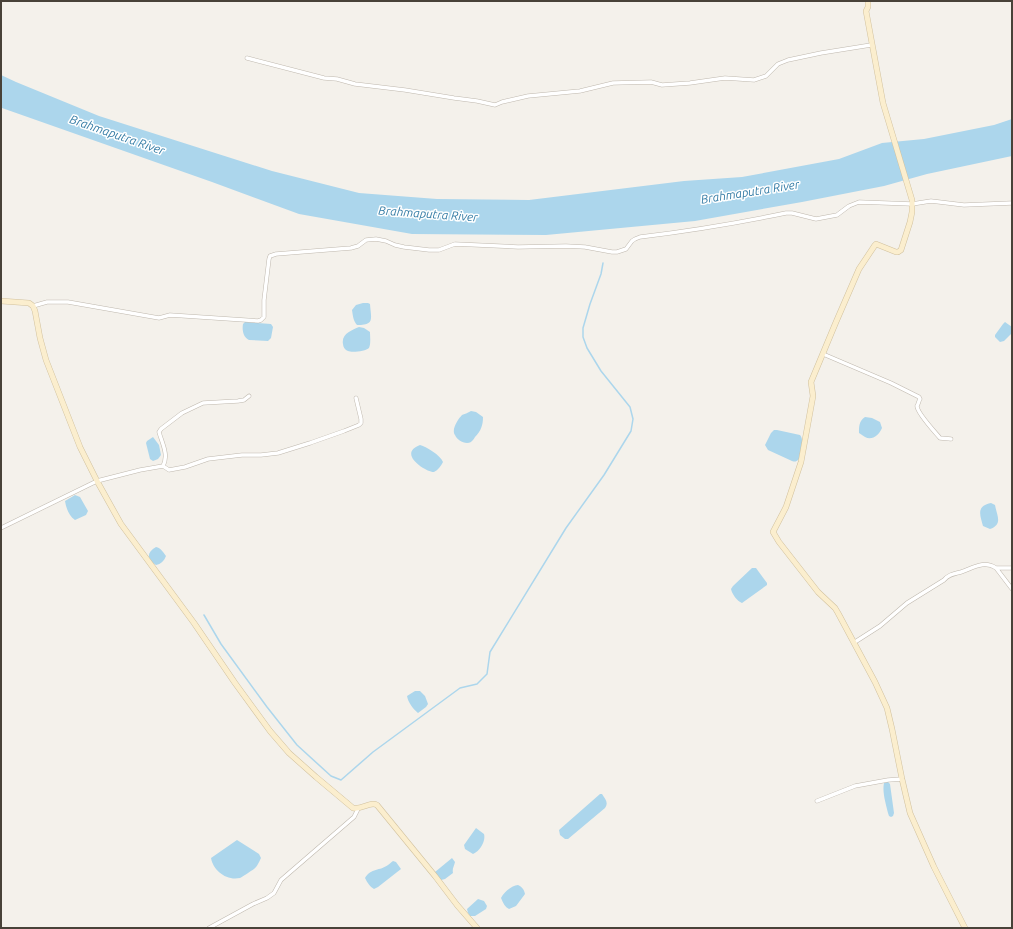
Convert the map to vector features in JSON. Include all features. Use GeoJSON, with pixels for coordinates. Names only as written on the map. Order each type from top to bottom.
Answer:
{"type":"FeatureCollection","features":[{"type":"Feature","properties":{"kind":"street"},"geometry":{"type":"LineString","coordinates":[[868,1],[866,12],[883,103],[912,202],[912,212],[901,250],[896,252],[876,244],[859,269],[811,382],[813,396],[802,462],[786,507],[773,532],[818,592],[835,608],[855,642],[875,682],[887,708],[910,813],[934,867],[965,928]]}},
{"type":"Feature","properties":{"kind":"street"},"geometry":{"type":"LineString","coordinates":[[247,58],[324,78],[337,79],[355,84],[406,90],[495,105],[528,96],[580,91],[613,83],[651,82],[662,85],[690,84],[726,78],[754,80],[766,76],[778,64],[788,60],[872,45]]}},
{"type":"Feature","properties":{"kind":"street"},"geometry":{"type":"LineString","coordinates":[[33,306],[47,302],[68,302],[160,318],[170,315],[258,321],[264,317],[264,300],[269,259],[270,256],[276,254],[351,248],[358,246],[366,240],[376,239],[404,247],[429,250],[439,250],[455,244],[518,247],[566,246],[585,247],[617,252],[625,250],[635,239],[786,213],[816,219],[837,215],[849,206],[859,202],[931,201],[964,205],[1012,203]]}},
{"type":"Feature","properties":{"kind":"street"},"geometry":{"type":"LineString","coordinates":[[1,301],[28,303],[33,306],[37,317],[40,338],[52,379],[80,447],[121,524],[194,623],[235,684],[270,731],[289,753],[316,777],[353,808],[358,809]]}},
{"type":"Feature","properties":{"kind":"street"},"geometry":{"type":"LineString","coordinates":[[823,354],[891,383],[919,397],[920,399],[917,405],[923,418],[940,438],[951,439]]}},
{"type":"Feature","properties":{"kind":"street"},"geometry":{"type":"LineString","coordinates":[[163,466],[166,454],[159,432],[161,429],[182,413],[203,403],[238,401],[244,400],[250,396]]}},
{"type":"Feature","properties":{"kind":"street"},"geometry":{"type":"LineString","coordinates":[[1,528],[97,481],[163,466],[169,470],[185,467],[208,459],[242,455],[262,455],[310,443],[359,425],[361,423],[361,419],[356,398]]}},
{"type":"Feature","properties":{"kind":"street"},"geometry":{"type":"LineString","coordinates":[[855,642],[880,626],[907,603],[951,574],[961,572],[973,566],[985,564],[996,568],[1012,568]]}},
{"type":"Feature","properties":{"kind":"street"},"geometry":{"type":"LineString","coordinates":[[996,568],[1012,589]]}},
{"type":"Feature","properties":{"kind":"street"},"geometry":{"type":"LineString","coordinates":[[817,802],[855,786],[902,779]]}},
{"type":"Feature","properties":{"kind":"street"},"geometry":{"type":"LineString","coordinates":[[209,928],[274,893],[281,880],[354,816],[358,809],[371,803],[378,805],[435,876],[456,905],[478,928]]}},
{"type":"Feature","properties":{"kind":"water","name":"Brahmaputra River"},"geometry":{"type":"Polygon","coordinates":[[[1,75],[99,116],[272,171],[359,193],[437,199],[529,200],[684,181],[742,177],[839,159],[882,143],[924,139],[994,125],[1012,119],[1012,156],[927,174],[884,186],[695,221],[546,235],[412,234],[299,214],[1,108],[1,75]]]}},
{"type":"Feature","properties":{"kind":"water"},"geometry":{"type":"Polygon","coordinates":[[[363,303],[370,304],[371,320],[367,324],[357,325],[354,320],[352,310],[356,305],[363,303]]]}},
{"type":"Feature","properties":{"kind":"water"},"geometry":{"type":"Polygon","coordinates":[[[245,322],[271,324],[273,327],[271,338],[268,341],[249,340],[245,337],[243,331],[243,324],[245,322]]]}},
{"type":"Feature","properties":{"kind":"water"},"geometry":{"type":"Polygon","coordinates":[[[1005,322],[1012,327],[1012,333],[1004,341],[1000,342],[995,335],[1005,322]]]}},
{"type":"Feature","properties":{"kind":"water"},"geometry":{"type":"Polygon","coordinates":[[[359,327],[370,332],[369,348],[353,352],[347,351],[343,346],[345,335],[359,327]]]}},
{"type":"Feature","properties":{"kind":"water"},"geometry":{"type":"Polygon","coordinates":[[[471,411],[476,412],[483,417],[479,432],[469,443],[459,440],[456,437],[454,428],[462,415],[471,411]]]}},
{"type":"Feature","properties":{"kind":"water"},"geometry":{"type":"Polygon","coordinates":[[[865,417],[872,418],[880,422],[882,428],[873,438],[864,437],[859,433],[860,424],[865,417]]]}},
{"type":"Feature","properties":{"kind":"water"},"geometry":{"type":"Polygon","coordinates":[[[774,430],[800,435],[802,443],[799,459],[797,461],[792,461],[768,450],[765,445],[774,430]]]}},
{"type":"Feature","properties":{"kind":"water"},"geometry":{"type":"Polygon","coordinates":[[[153,437],[159,445],[161,455],[158,459],[153,461],[150,459],[146,443],[153,437]]]}},
{"type":"Feature","properties":{"kind":"water"},"geometry":{"type":"Polygon","coordinates":[[[420,445],[433,452],[443,462],[434,472],[421,466],[412,458],[411,453],[413,449],[420,445]]]}},
{"type":"Feature","properties":{"kind":"water"},"geometry":{"type":"Polygon","coordinates":[[[75,495],[80,497],[88,511],[86,515],[75,520],[68,512],[65,501],[75,495]]]}},
{"type":"Feature","properties":{"kind":"water"},"geometry":{"type":"Polygon","coordinates":[[[991,503],[995,505],[998,522],[997,525],[990,529],[983,526],[980,512],[983,506],[991,503]]]}},
{"type":"Feature","properties":{"kind":"water"},"geometry":{"type":"Polygon","coordinates":[[[156,547],[161,549],[166,556],[162,562],[156,565],[149,558],[149,553],[156,547]]]}},
{"type":"Feature","properties":{"kind":"water"},"geometry":{"type":"Polygon","coordinates":[[[752,568],[756,568],[767,585],[742,603],[738,601],[731,589],[752,568]]]}},
{"type":"Feature","properties":{"kind":"water"},"geometry":{"type":"Polygon","coordinates":[[[415,691],[420,691],[425,696],[428,704],[418,713],[408,701],[407,696],[415,691]]]}},
{"type":"Feature","properties":{"kind":"water"},"geometry":{"type":"Polygon","coordinates":[[[888,782],[890,784],[894,813],[891,817],[889,816],[884,798],[884,783],[888,782]]]}},
{"type":"Feature","properties":{"kind":"water"},"geometry":{"type":"Polygon","coordinates":[[[600,794],[602,794],[606,801],[607,804],[605,808],[568,839],[565,839],[560,835],[559,830],[600,794]]]}},
{"type":"Feature","properties":{"kind":"water"},"geometry":{"type":"Polygon","coordinates":[[[476,828],[484,834],[484,840],[480,848],[473,854],[465,849],[464,845],[476,828]]]}},
{"type":"Feature","properties":{"kind":"water"},"geometry":{"type":"Polygon","coordinates":[[[237,840],[259,854],[261,858],[254,869],[240,878],[230,878],[221,874],[214,867],[211,858],[237,840]]]}},
{"type":"Feature","properties":{"kind":"water"},"geometry":{"type":"Polygon","coordinates":[[[452,858],[455,862],[453,873],[441,880],[435,872],[452,858]]]}},
{"type":"Feature","properties":{"kind":"water"},"geometry":{"type":"Polygon","coordinates":[[[393,861],[396,862],[401,869],[374,889],[365,878],[367,875],[389,865],[393,861]]]}},
{"type":"Feature","properties":{"kind":"water"},"geometry":{"type":"Polygon","coordinates":[[[518,885],[523,888],[525,894],[516,906],[509,909],[504,905],[501,898],[508,890],[518,885]]]}},
{"type":"Feature","properties":{"kind":"water"},"geometry":{"type":"Polygon","coordinates":[[[478,899],[484,901],[487,906],[486,909],[475,916],[470,916],[467,909],[478,899]]]}},
{"type":"Feature","properties":{"kind":"waterway"},"geometry":{"type":"LineString","coordinates":[[204,615],[221,644],[297,745],[331,776],[341,780],[373,752],[460,688],[477,684],[487,674],[490,652],[566,528],[604,475],[631,431],[633,419],[630,407],[601,371],[587,348],[583,337],[583,328],[601,274],[603,263]]}}]}
